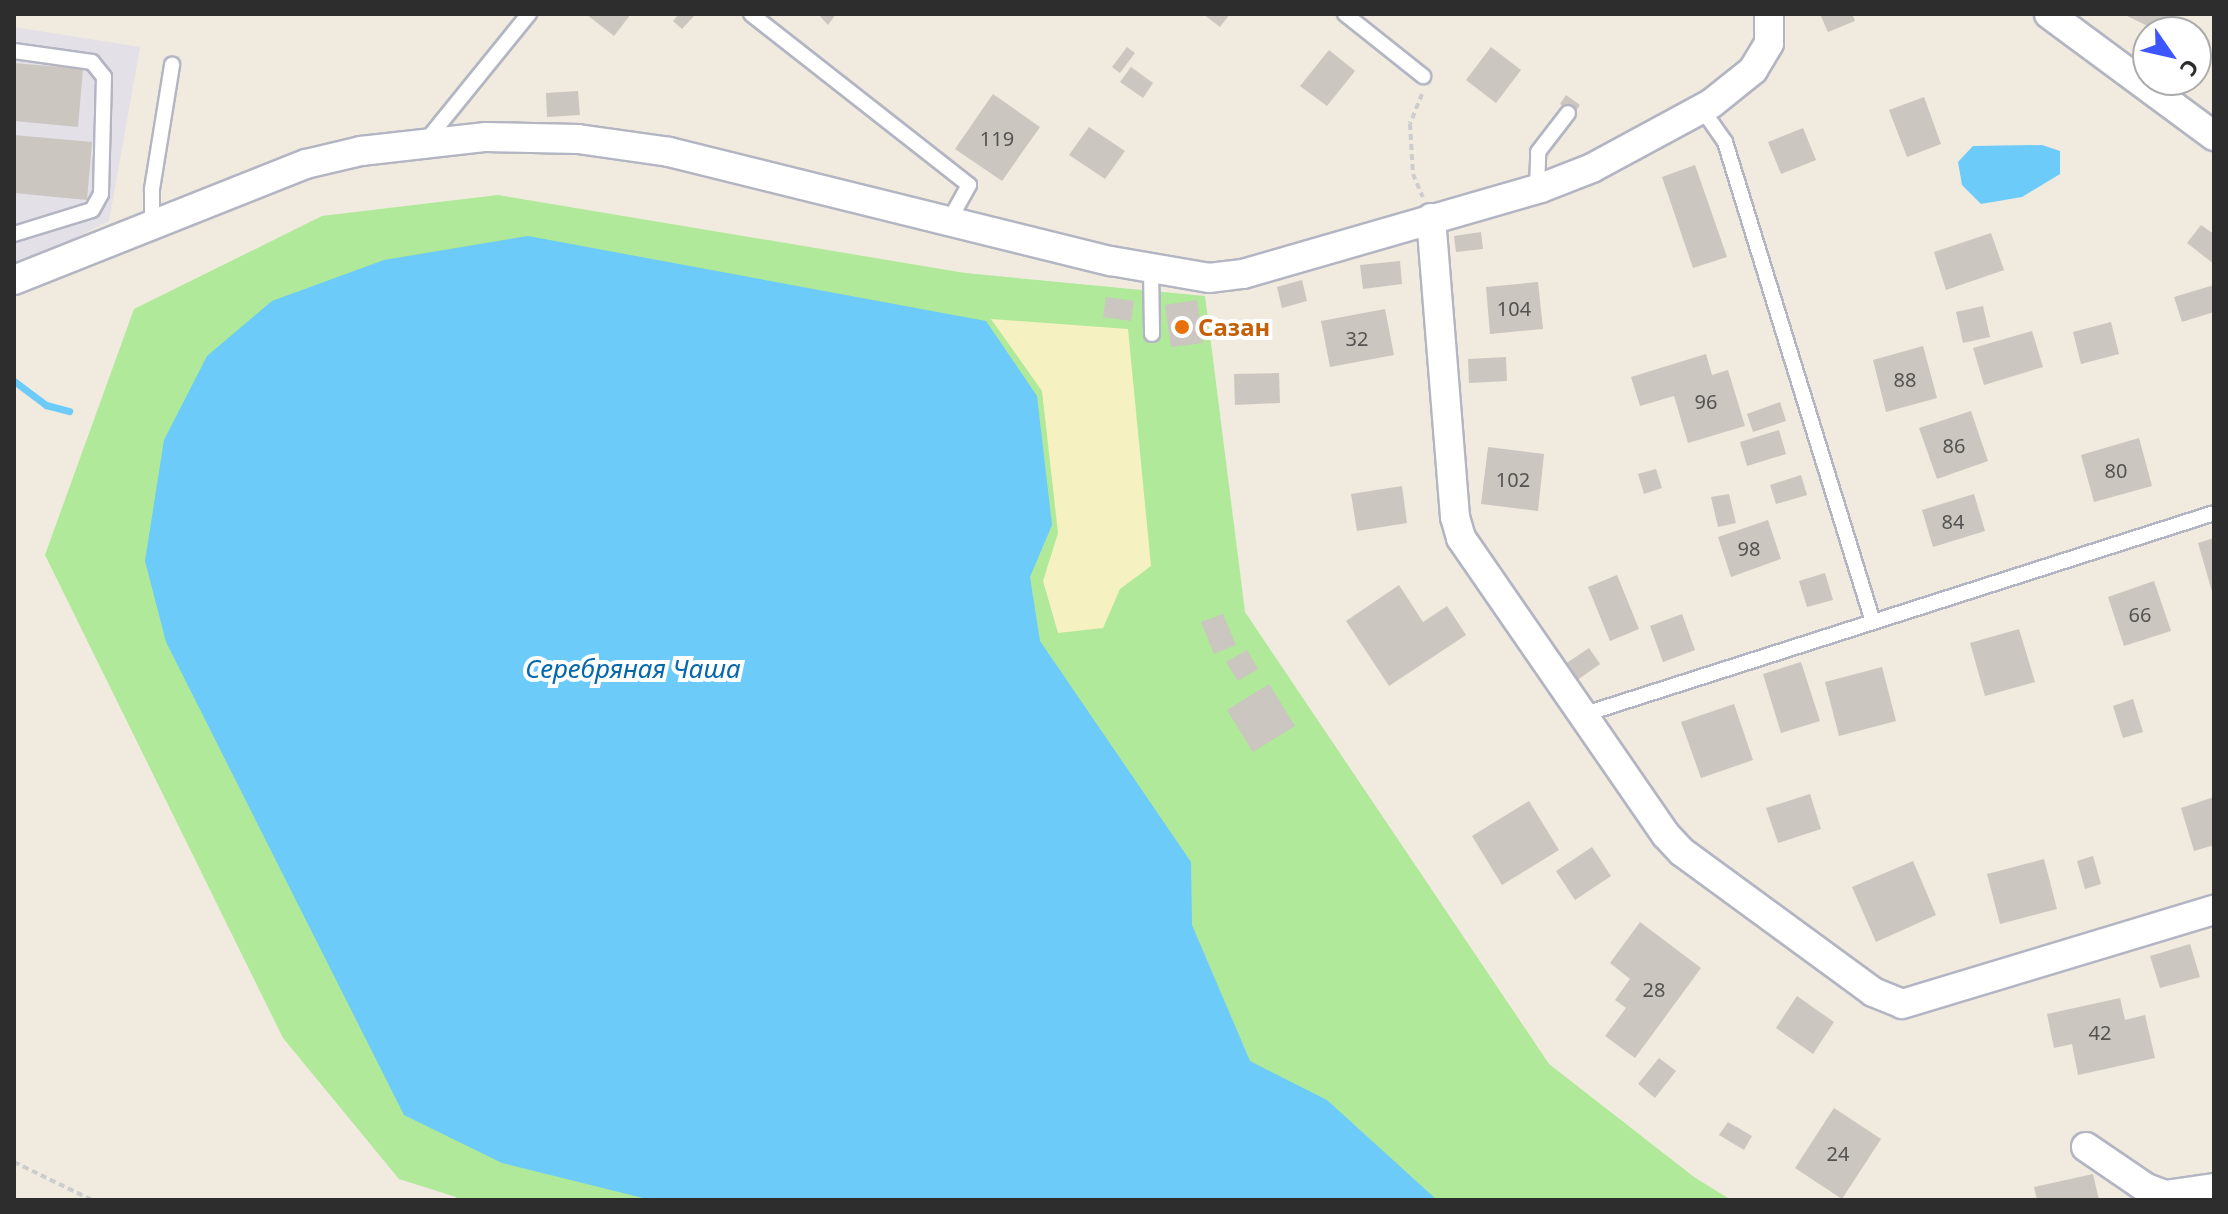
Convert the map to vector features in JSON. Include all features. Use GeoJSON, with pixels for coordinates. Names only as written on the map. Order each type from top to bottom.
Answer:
{"type":"FeatureCollection","features":[{"type":"Feature","properties":{"kind":"street"},"geometry":{"type":"LineString","coordinates":[[14,280],[306,164],[361,151],[486,137],[578,139],[669,152],[1151,268],[1209,278],[1243,274],[1537,189],[1592,168],[1702,109],[1753,70],[1769,43],[1769,14]]}},
{"type":"Feature","properties":{"kind":"street"},"geometry":{"type":"LineString","coordinates":[[2049,14],[2214,136]]}},
{"type":"Feature","properties":{"kind":"street"},"geometry":{"type":"LineString","coordinates":[[1431,218],[1455,517],[1461,538],[1666,835],[1682,852],[1888,1001],[1902,1004],[2214,910]]}},
{"type":"Feature","properties":{"kind":"street"},"geometry":{"type":"LineString","coordinates":[[2086,1147],[2146,1188],[2165,1195],[2214,1188]]}},
{"type":"Feature","properties":{"kind":"lane"},"geometry":{"type":"LineString","coordinates":[[424,144],[529,14]]}},
{"type":"Feature","properties":{"kind":"lane"},"geometry":{"type":"LineString","coordinates":[[751,14],[969,185],[949,221]]}},
{"type":"Feature","properties":{"kind":"lane"},"geometry":{"type":"LineString","coordinates":[[1345,14],[1423,76]]}},
{"type":"Feature","properties":{"kind":"lane"},"geometry":{"type":"LineString","coordinates":[[14,51],[92,62],[104,77],[101,194],[92,210],[14,234]]}},
{"type":"Feature","properties":{"kind":"lane"},"geometry":{"type":"LineString","coordinates":[[152,227],[152,189],[172,65]]}},
{"type":"Feature","properties":{"kind":"lane"},"geometry":{"type":"LineString","coordinates":[[1702,109],[1725,142],[1873,622]]}},
{"type":"Feature","properties":{"kind":"lane"},"geometry":{"type":"LineString","coordinates":[[1537,189],[1538,152],[1568,113]]}},
{"type":"Feature","properties":{"kind":"lane"},"geometry":{"type":"LineString","coordinates":[[1151,268],[1152,334]]}},
{"type":"Feature","properties":{"kind":"lane"},"geometry":{"type":"LineString","coordinates":[[1582,715],[2214,513]]}},
{"type":"Feature","properties":{"kind":"path"},"geometry":{"type":"LineString","coordinates":[[1423,76],[1421,97],[1410,124],[1413,174],[1431,218]]}},
{"type":"Feature","properties":{"kind":"path"},"geometry":{"type":"LineString","coordinates":[[14,1162],[92,1200]]}},
{"type":"Feature","properties":{"kind":"shaded area"},"geometry":{"type":"Polygon","coordinates":[[[14,27],[140,47],[109,221],[16,268],[14,27]]]}},
{"type":"Feature","properties":{"kind":"green space","name":"Серебряная Чаша"},"geometry":{"type":"Polygon","coordinates":[[[498,195],[965,273],[1205,296],[1245,612],[1549,1064],[1694,1177],[1731,1200],[455,1200],[456,1197],[399,1179],[283,1038],[45,555],[134,309],[322,216],[498,195]]]}},
{"type":"Feature","properties":{"kind":"sand"},"geometry":{"type":"Polygon","coordinates":[[[991,319],[1128,329],[1151,566],[1120,589],[1103,628],[1058,633],[1043,581],[1058,533],[1042,391],[991,319]]]}},
{"type":"Feature","properties":{"kind":"water"},"geometry":{"type":"Polygon","coordinates":[[[2042,145],[2060,151],[2060,174],[2022,197],[1981,204],[1962,185],[1958,162],[1973,146],[2042,145]]]}},
{"type":"Feature","properties":{"kind":"water","name":"Серебряная Чаша"},"geometry":{"type":"Polygon","coordinates":[[[528,236],[986,321],[1037,396],[1052,525],[1030,577],[1040,641],[1191,862],[1192,925],[1250,1061],[1327,1100],[1437,1200],[651,1200],[502,1163],[404,1115],[166,642],[145,561],[164,440],[207,356],[272,301],[384,260],[528,236]]]}},
{"type":"Feature","properties":{"kind":"building"},"geometry":{"type":"Polygon","coordinates":[[[586,14],[631,14],[614,36],[586,14]]]}},
{"type":"Feature","properties":{"kind":"building"},"geometry":{"type":"Polygon","coordinates":[[[679,14],[696,14],[682,29],[673,21],[679,14]]]}},
{"type":"Feature","properties":{"kind":"building"},"geometry":{"type":"Polygon","coordinates":[[[818,14],[836,14],[828,25],[818,14]]]}},
{"type":"Feature","properties":{"kind":"building"},"geometry":{"type":"Polygon","coordinates":[[[1203,14],[1230,14],[1220,27],[1203,14]]]}},
{"type":"Feature","properties":{"kind":"building"},"geometry":{"type":"Polygon","coordinates":[[[1820,14],[1852,14],[1855,21],[1828,32],[1820,14]]]}},
{"type":"Feature","properties":{"kind":"building"},"geometry":{"type":"Polygon","coordinates":[[[2123,14],[2170,14],[2132,16],[2123,14]]]}},
{"type":"Feature","properties":{"kind":"building"},"geometry":{"type":"Polygon","coordinates":[[[1127,47],[1135,53],[1120,73],[1112,67],[1127,47]]]}},
{"type":"Feature","properties":{"kind":"building"},"geometry":{"type":"Polygon","coordinates":[[[1491,47],[1521,70],[1496,103],[1466,80],[1491,47]]]}},
{"type":"Feature","properties":{"kind":"building"},"geometry":{"type":"Polygon","coordinates":[[[1329,50],[1355,71],[1327,106],[1300,86],[1329,50]]]}},
{"type":"Feature","properties":{"kind":"building"},"geometry":{"type":"Polygon","coordinates":[[[14,63],[83,69],[78,127],[14,121],[14,63]]]}},
{"type":"Feature","properties":{"kind":"building"},"geometry":{"type":"Polygon","coordinates":[[[1131,67],[1153,83],[1143,98],[1120,82],[1131,67]]]}},
{"type":"Feature","properties":{"kind":"building"},"geometry":{"type":"Polygon","coordinates":[[[578,91],[580,115],[547,117],[546,93],[578,91]]]}},
{"type":"Feature","properties":{"kind":"building"},"geometry":{"type":"Polygon","coordinates":[[[993,94],[1040,127],[1002,181],[955,149],[993,94]]]}},
{"type":"Feature","properties":{"kind":"building"},"geometry":{"type":"Polygon","coordinates":[[[1566,95],[1580,105],[1575,113],[1560,104],[1566,95]]]}},
{"type":"Feature","properties":{"kind":"building"},"geometry":{"type":"Polygon","coordinates":[[[1924,97],[1941,144],[1907,157],[1889,110],[1924,97]]]}},
{"type":"Feature","properties":{"kind":"building"},"geometry":{"type":"Polygon","coordinates":[[[1089,127],[1125,151],[1105,179],[1069,155],[1089,127]]]}},
{"type":"Feature","properties":{"kind":"building"},"geometry":{"type":"Polygon","coordinates":[[[1803,128],[1816,160],[1781,174],[1768,142],[1803,128]]]}},
{"type":"Feature","properties":{"kind":"building"},"geometry":{"type":"Polygon","coordinates":[[[14,135],[92,142],[87,200],[14,193],[14,135]]]}},
{"type":"Feature","properties":{"kind":"building"},"geometry":{"type":"Polygon","coordinates":[[[1695,165],[1727,257],[1693,268],[1662,177],[1695,165]]]}},
{"type":"Feature","properties":{"kind":"building"},"geometry":{"type":"Polygon","coordinates":[[[2201,225],[2214,234],[2214,264],[2187,243],[2201,225]]]}},
{"type":"Feature","properties":{"kind":"building"},"geometry":{"type":"Polygon","coordinates":[[[1481,232],[1483,249],[1456,252],[1454,236],[1481,232]]]}},
{"type":"Feature","properties":{"kind":"building"},"geometry":{"type":"Polygon","coordinates":[[[1991,233],[2004,270],[1946,290],[1934,252],[1991,233]]]}},
{"type":"Feature","properties":{"kind":"building"},"geometry":{"type":"Polygon","coordinates":[[[1400,261],[1402,284],[1363,289],[1360,265],[1400,261]]]}},
{"type":"Feature","properties":{"kind":"building"},"geometry":{"type":"Polygon","coordinates":[[[1302,280],[1307,301],[1282,308],[1277,287],[1302,280]]]}},
{"type":"Feature","properties":{"kind":"building"},"geometry":{"type":"Polygon","coordinates":[[[1538,282],[1543,329],[1490,334],[1486,287],[1538,282]]]}},
{"type":"Feature","properties":{"kind":"building"},"geometry":{"type":"Polygon","coordinates":[[[2214,285],[2214,312],[2182,322],[2174,297],[2214,285]]]}},
{"type":"Feature","properties":{"kind":"building"},"geometry":{"type":"Polygon","coordinates":[[[1106,297],[1134,301],[1131,321],[1103,317],[1106,297]]]}},
{"type":"Feature","properties":{"kind":"building"},"geometry":{"type":"Polygon","coordinates":[[[1197,300],[1203,343],[1171,347],[1165,305],[1197,300]]]}},
{"type":"Feature","properties":{"kind":"building"},"geometry":{"type":"Polygon","coordinates":[[[1983,306],[1990,337],[1963,343],[1956,312],[1983,306]]]}},
{"type":"Feature","properties":{"kind":"building"},"geometry":{"type":"Polygon","coordinates":[[[1385,309],[1394,355],[1330,367],[1321,321],[1385,309]]]}},
{"type":"Feature","properties":{"kind":"building"},"geometry":{"type":"Polygon","coordinates":[[[2111,322],[2119,354],[2081,364],[2073,332],[2111,322]]]}},
{"type":"Feature","properties":{"kind":"building"},"geometry":{"type":"Polygon","coordinates":[[[2032,331],[2043,367],[1984,385],[1973,348],[2032,331]]]}},
{"type":"Feature","properties":{"kind":"building"},"geometry":{"type":"Polygon","coordinates":[[[1923,346],[1937,398],[1886,412],[1873,360],[1923,346]]]}},
{"type":"Feature","properties":{"kind":"building"},"geometry":{"type":"Polygon","coordinates":[[[1706,354],[1712,375],[1728,370],[1745,426],[1688,443],[1674,396],[1640,406],[1631,377],[1706,354]]]}},
{"type":"Feature","properties":{"kind":"building"},"geometry":{"type":"Polygon","coordinates":[[[1506,357],[1507,381],[1469,383],[1468,359],[1506,357]]]}},
{"type":"Feature","properties":{"kind":"building"},"geometry":{"type":"Polygon","coordinates":[[[1279,373],[1280,403],[1235,405],[1234,374],[1279,373]]]}},
{"type":"Feature","properties":{"kind":"building"},"geometry":{"type":"Polygon","coordinates":[[[1780,402],[1786,421],[1753,432],[1747,414],[1780,402]]]}},
{"type":"Feature","properties":{"kind":"building"},"geometry":{"type":"Polygon","coordinates":[[[1971,411],[1988,461],[1937,479],[1919,428],[1971,411]]]}},
{"type":"Feature","properties":{"kind":"building"},"geometry":{"type":"Polygon","coordinates":[[[1779,430],[1786,454],[1747,466],[1740,442],[1779,430]]]}},
{"type":"Feature","properties":{"kind":"building"},"geometry":{"type":"Polygon","coordinates":[[[2139,438],[2152,486],[2094,502],[2081,455],[2139,438]]]}},
{"type":"Feature","properties":{"kind":"building"},"geometry":{"type":"Polygon","coordinates":[[[1488,447],[1544,454],[1538,511],[1481,504],[1488,447]]]}},
{"type":"Feature","properties":{"kind":"building"},"geometry":{"type":"Polygon","coordinates":[[[1656,469],[1662,488],[1644,494],[1638,474],[1656,469]]]}},
{"type":"Feature","properties":{"kind":"building"},"geometry":{"type":"Polygon","coordinates":[[[1801,475],[1807,495],[1776,504],[1770,485],[1801,475]]]}},
{"type":"Feature","properties":{"kind":"building"},"geometry":{"type":"Polygon","coordinates":[[[1402,486],[1407,523],[1357,531],[1351,494],[1402,486]]]}},
{"type":"Feature","properties":{"kind":"building"},"geometry":{"type":"Polygon","coordinates":[[[1729,494],[1736,523],[1718,527],[1711,497],[1729,494]]]}},
{"type":"Feature","properties":{"kind":"building"},"geometry":{"type":"Polygon","coordinates":[[[1974,494],[1985,531],[1933,547],[1922,510],[1974,494]]]}},
{"type":"Feature","properties":{"kind":"building"},"geometry":{"type":"Polygon","coordinates":[[[1768,520],[1781,559],[1731,577],[1718,537],[1768,520]]]}},
{"type":"Feature","properties":{"kind":"building"},"geometry":{"type":"Polygon","coordinates":[[[2214,538],[2214,594],[2213,595],[2198,543],[2214,538]]]}},
{"type":"Feature","properties":{"kind":"building"},"geometry":{"type":"Polygon","coordinates":[[[1825,573],[1833,600],[1807,607],[1799,581],[1825,573]]]}},
{"type":"Feature","properties":{"kind":"building"},"geometry":{"type":"Polygon","coordinates":[[[1617,575],[1639,629],[1610,641],[1588,587],[1617,575]]]}},
{"type":"Feature","properties":{"kind":"building"},"geometry":{"type":"Polygon","coordinates":[[[2154,581],[2171,631],[2124,646],[2108,597],[2154,581]]]}},
{"type":"Feature","properties":{"kind":"building"},"geometry":{"type":"Polygon","coordinates":[[[1399,585],[1423,622],[1447,606],[1466,635],[1389,686],[1346,621],[1399,585]]]}},
{"type":"Feature","properties":{"kind":"building"},"geometry":{"type":"Polygon","coordinates":[[[1223,614],[1236,645],[1214,654],[1201,622],[1223,614]]]}},
{"type":"Feature","properties":{"kind":"building"},"geometry":{"type":"Polygon","coordinates":[[[1682,614],[1695,650],[1663,662],[1650,626],[1682,614]]]}},
{"type":"Feature","properties":{"kind":"building"},"geometry":{"type":"Polygon","coordinates":[[[2019,629],[2035,682],[1985,696],[1970,643],[2019,629]]]}},
{"type":"Feature","properties":{"kind":"building"},"geometry":{"type":"Polygon","coordinates":[[[1589,648],[1600,664],[1573,683],[1561,667],[1589,648]]]}},
{"type":"Feature","properties":{"kind":"building"},"geometry":{"type":"Polygon","coordinates":[[[1247,650],[1258,669],[1238,681],[1226,662],[1247,650]]]}},
{"type":"Feature","properties":{"kind":"building"},"geometry":{"type":"Polygon","coordinates":[[[1801,662],[1820,721],[1781,733],[1763,674],[1801,662]]]}},
{"type":"Feature","properties":{"kind":"building"},"geometry":{"type":"Polygon","coordinates":[[[1882,667],[1896,721],[1839,736],[1825,682],[1882,667]]]}},
{"type":"Feature","properties":{"kind":"building"},"geometry":{"type":"Polygon","coordinates":[[[1269,684],[1295,726],[1253,752],[1227,710],[1269,684]]]}},
{"type":"Feature","properties":{"kind":"building"},"geometry":{"type":"Polygon","coordinates":[[[2133,699],[2143,732],[2123,738],[2113,706],[2133,699]]]}},
{"type":"Feature","properties":{"kind":"building"},"geometry":{"type":"Polygon","coordinates":[[[1734,704],[1753,760],[1701,778],[1681,722],[1734,704]]]}},
{"type":"Feature","properties":{"kind":"building"},"geometry":{"type":"Polygon","coordinates":[[[1810,794],[1821,829],[1778,843],[1766,808],[1810,794]]]}},
{"type":"Feature","properties":{"kind":"building"},"geometry":{"type":"Polygon","coordinates":[[[2214,797],[2214,845],[2194,851],[2181,808],[2214,797]]]}},
{"type":"Feature","properties":{"kind":"building"},"geometry":{"type":"Polygon","coordinates":[[[1529,801],[1559,850],[1502,885],[1472,836],[1529,801]]]}},
{"type":"Feature","properties":{"kind":"building"},"geometry":{"type":"Polygon","coordinates":[[[1592,847],[1611,876],[1575,900],[1556,871],[1592,847]]]}},
{"type":"Feature","properties":{"kind":"building"},"geometry":{"type":"Polygon","coordinates":[[[2093,856],[2101,884],[2085,889],[2077,861],[2093,856]]]}},
{"type":"Feature","properties":{"kind":"building"},"geometry":{"type":"Polygon","coordinates":[[[2044,859],[2057,909],[2000,924],[1987,874],[2044,859]]]}},
{"type":"Feature","properties":{"kind":"building"},"geometry":{"type":"Polygon","coordinates":[[[1913,861],[1936,915],[1876,942],[1852,887],[1913,861]]]}},
{"type":"Feature","properties":{"kind":"building"},"geometry":{"type":"Polygon","coordinates":[[[1640,922],[1701,968],[1635,1058],[1605,1036],[1626,1008],[1615,1000],[1630,979],[1610,963],[1640,922]]]}},
{"type":"Feature","properties":{"kind":"building"},"geometry":{"type":"Polygon","coordinates":[[[2190,944],[2200,977],[2160,988],[2150,956],[2190,944]]]}},
{"type":"Feature","properties":{"kind":"building"},"geometry":{"type":"Polygon","coordinates":[[[1797,996],[1834,1022],[1813,1054],[1776,1028],[1797,996]]]}},
{"type":"Feature","properties":{"kind":"building"},"geometry":{"type":"Polygon","coordinates":[[[2120,998],[2125,1020],[2145,1015],[2155,1058],[2078,1075],[2072,1044],[2054,1048],[2047,1014],[2120,998]]]}},
{"type":"Feature","properties":{"kind":"building"},"geometry":{"type":"Polygon","coordinates":[[[1659,1058],[1676,1071],[1655,1098],[1638,1084],[1659,1058]]]}},
{"type":"Feature","properties":{"kind":"building"},"geometry":{"type":"Polygon","coordinates":[[[1834,1108],[1881,1139],[1842,1199],[1795,1168],[1834,1108]]]}},
{"type":"Feature","properties":{"kind":"building"},"geometry":{"type":"Polygon","coordinates":[[[1728,1122],[1752,1136],[1744,1150],[1719,1135],[1728,1122]]]}},
{"type":"Feature","properties":{"kind":"building"},"geometry":{"type":"Polygon","coordinates":[[[2093,1174],[2099,1200],[2037,1200],[2034,1187],[2093,1174]]]}},
{"type":"Feature","properties":{"kind":"waterway"},"geometry":{"type":"LineString","coordinates":[[14,381],[46,405],[69,411]]}},
{"type":"Feature","properties":{"kind":"place","name":"Сазан"},"geometry":{"type":"Point","coordinates":[1182,327]}}]}
